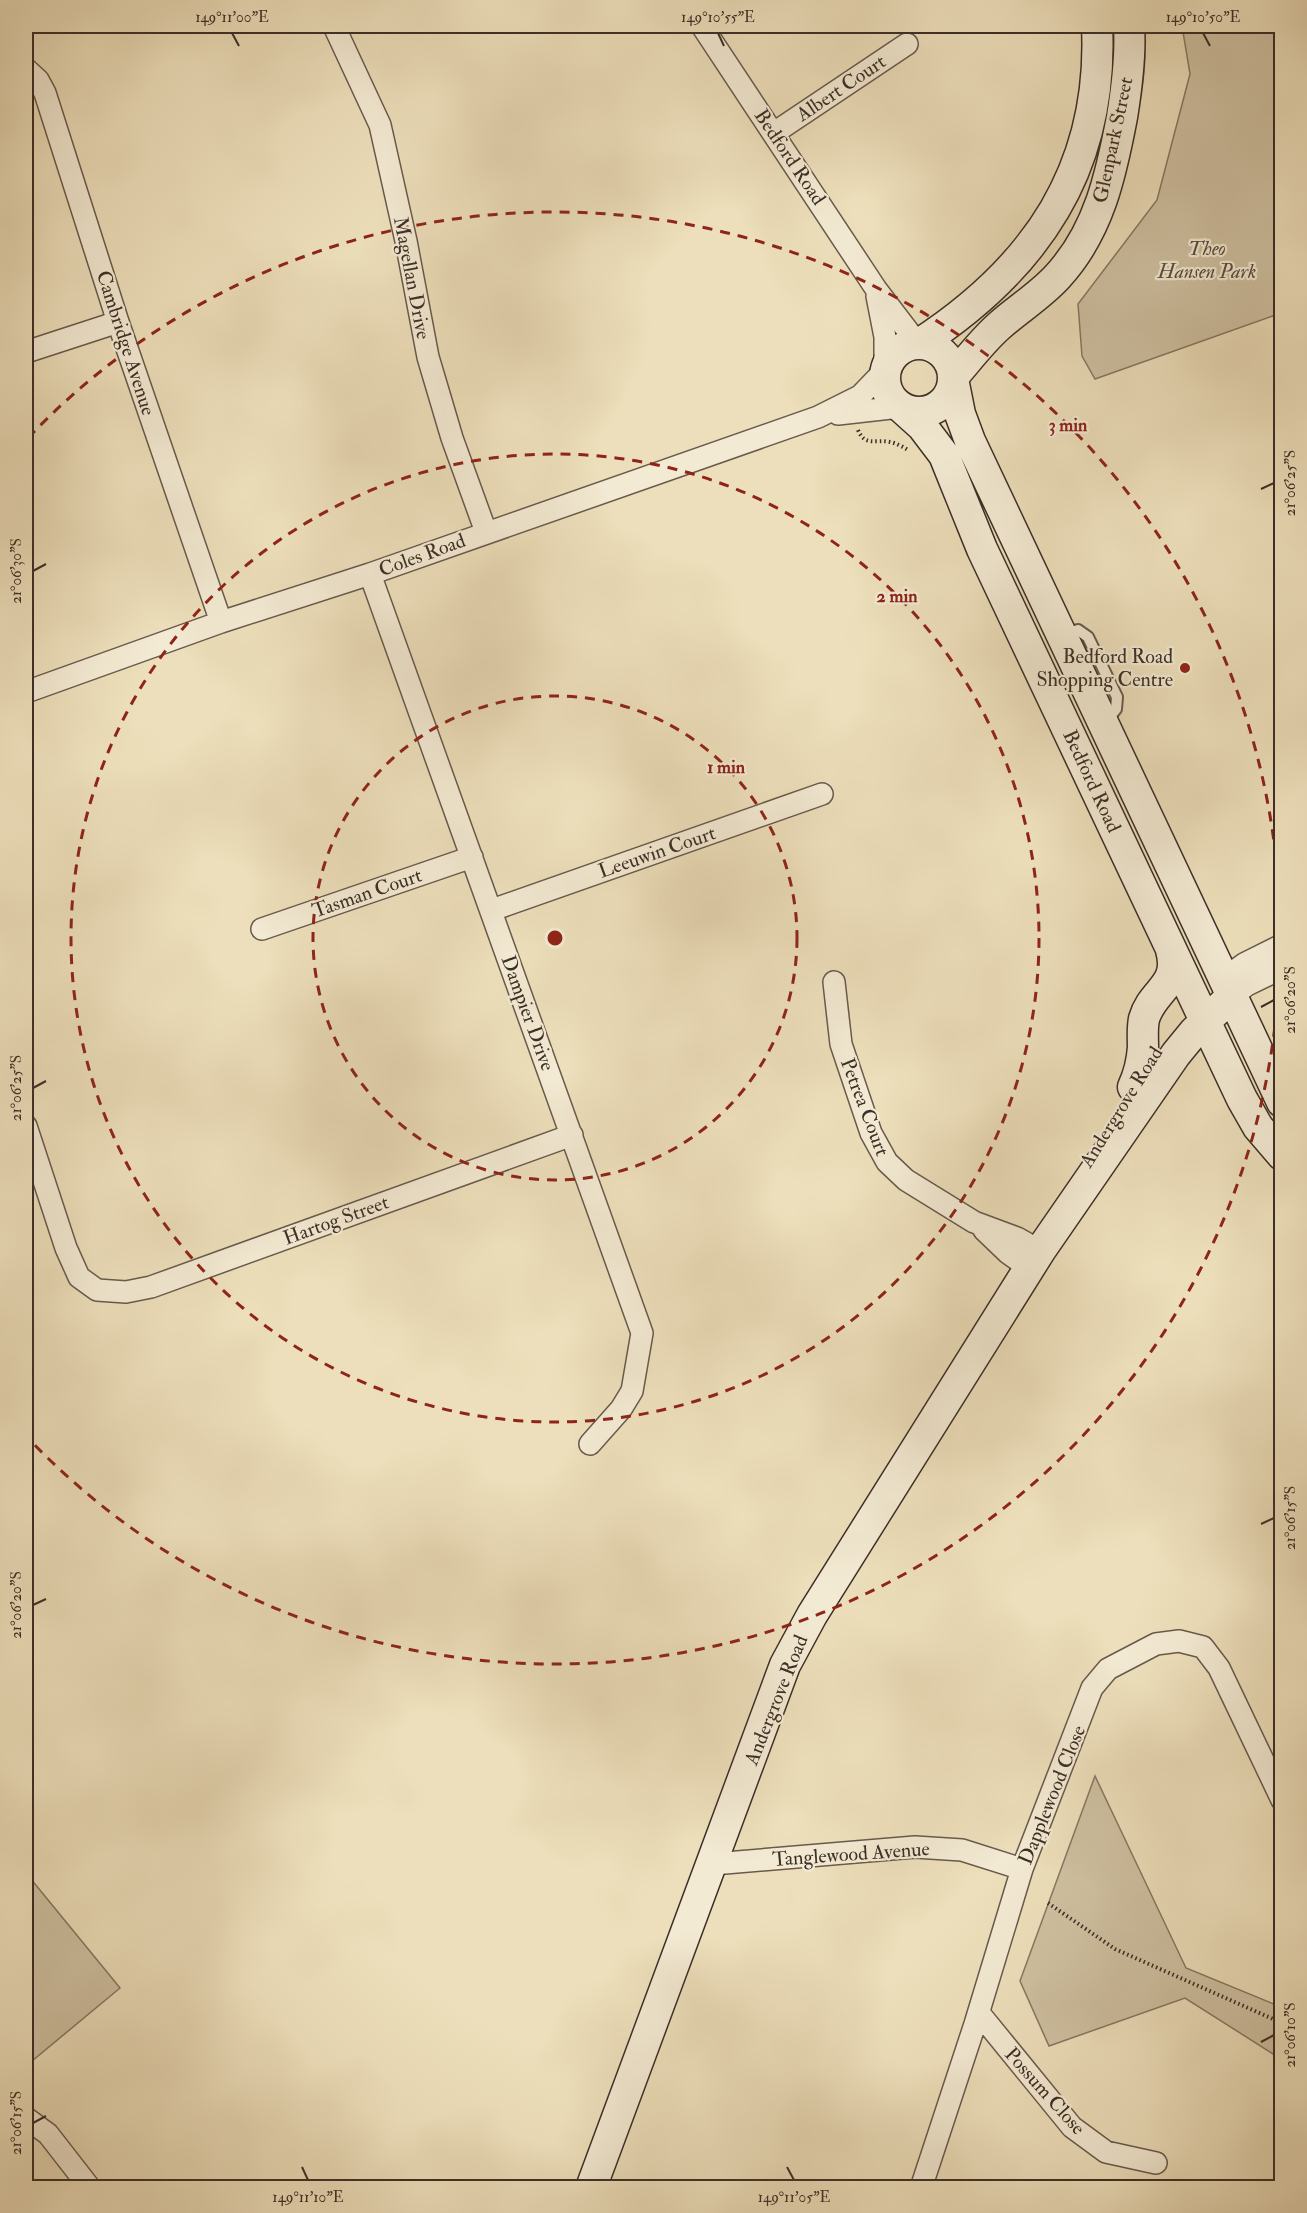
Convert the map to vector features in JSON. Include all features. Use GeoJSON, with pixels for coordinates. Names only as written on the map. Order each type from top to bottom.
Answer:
{"type":"FeatureCollection","features":[{"type":"Feature","properties":{"kind":"street","name":"Magellan Drive"},"geometry":{"type":"LineString","coordinates":[[334,26],[380,125],[406,241],[428,357],[452,438],[486,532]]}},
{"type":"Feature","properties":{"kind":"street","name":"Bedford Road"},"geometry":{"type":"LineString","coordinates":[[702,26],[876,289],[919,344]]}},
{"type":"Feature","properties":{"kind":"street","name":"Glenpark Street"},"geometry":{"type":"LineString","coordinates":[[919,344],[962,315],[994,285],[1022,255],[1061,202],[1083,151],[1089,128],[1097,74],[1097,26]]}},
{"type":"Feature","properties":{"kind":"street","name":"Glenpark Street"},"geometry":{"type":"LineString","coordinates":[[953,378],[997,327],[1054,281],[1085,240],[1102,200],[1118,137],[1128,71],[1129,26]]}},
{"type":"Feature","properties":{"kind":"street","name":"Albert Court"},"geometry":{"type":"LineString","coordinates":[[774,133],[907,44]]}},
{"type":"Feature","properties":{"kind":"street","name":"Cambridge Avenue"},"geometry":{"type":"LineString","coordinates":[[26,69],[38,80],[45,93],[117,322],[221,622]]}},
{"type":"Feature","properties":{"kind":"street","name":"Bedford Road"},"geometry":{"type":"LineString","coordinates":[[876,289],[885,337],[885,370]]}},
{"type":"Feature","properties":{"kind":"street"},"geometry":{"type":"LineString","coordinates":[[26,352],[117,322]]}},
{"type":"Feature","properties":{"kind":"street"},"geometry":{"type":"LineString","coordinates":[[919,344],[932,346],[943,353],[951,366],[953,378],[949,393],[934,409],[921,412],[901,408],[894,402],[887,392],[884,380],[885,370],[891,358],[899,350],[919,344]]}},
{"type":"Feature","properties":{"kind":"street","name":"Coles Road"},"geometry":{"type":"LineString","coordinates":[[26,692],[221,622],[370,574],[818,417],[860,396],[885,370]]}},
{"type":"Feature","properties":{"kind":"street","name":"Bedford Road"},"geometry":{"type":"LineString","coordinates":[[953,378],[960,414],[970,441],[1281,1102]]}},
{"type":"Feature","properties":{"kind":"street","name":"Coles Road"},"geometry":{"type":"LineString","coordinates":[[818,417],[901,408]]}},
{"type":"Feature","properties":{"kind":"street","name":"Bedford Road"},"geometry":{"type":"LineString","coordinates":[[901,408],[930,435],[947,462],[979,542],[1246,1108],[1281,1155]]}},
{"type":"Feature","properties":{"kind":"street","name":"Dampier Drive"},"geometry":{"type":"LineString","coordinates":[[370,574],[642,1333],[632,1391],[621,1409],[590,1444]]}},
{"type":"Feature","properties":{"kind":"street","name":"Leeuwin Court"},"geometry":{"type":"LineString","coordinates":[[492,910],[822,795]]}},
{"type":"Feature","properties":{"kind":"street","name":"Tasman Court"},"geometry":{"type":"LineString","coordinates":[[262,929],[472,857]]}},
{"type":"Feature","properties":{"kind":"street"},"geometry":{"type":"LineString","coordinates":[[1227,988],[1244,963],[1281,945]]}},
{"type":"Feature","properties":{"kind":"street"},"geometry":{"type":"LineString","coordinates":[[1133,1088],[1141,1066],[1144,1018],[1152,1002],[1171,979],[1174,965],[1172,950]]}},
{"type":"Feature","properties":{"kind":"street"},"geometry":{"type":"LineString","coordinates":[[1227,988],[1247,985],[1281,968]]}},
{"type":"Feature","properties":{"kind":"street","name":"Petrea Court"},"geometry":{"type":"LineString","coordinates":[[834,982],[841,1044],[867,1121],[887,1162],[899,1174],[974,1221],[1008,1253],[1035,1259]]}},
{"type":"Feature","properties":{"kind":"street","name":"Andergrove Road"},"geometry":{"type":"LineString","coordinates":[[1035,1259],[1088,1158],[1166,1036],[1201,1012],[1227,988]]}},
{"type":"Feature","properties":{"kind":"street","name":"Andergrove Road"},"geometry":{"type":"LineString","coordinates":[[591,2187],[713,1864],[785,1665],[807,1625],[1035,1259],[1176,1054],[1201,1012]]}},
{"type":"Feature","properties":{"kind":"street","name":"Hartog Street"},"geometry":{"type":"LineString","coordinates":[[26,1126],[66,1248],[79,1277],[97,1290],[126,1292],[151,1287],[572,1135]]}},
{"type":"Feature","properties":{"kind":"street","name":"Dapplewood Close"},"geometry":{"type":"LineString","coordinates":[[921,2187],[979,2013],[1022,1869],[1092,1688],[1108,1669],[1156,1644],[1179,1641],[1203,1647],[1219,1668],[1281,1800]]}},
{"type":"Feature","properties":{"kind":"street","name":"Tanglewood Avenue"},"geometry":{"type":"LineString","coordinates":[[713,1864],[915,1847],[962,1850],[1022,1869]]}},
{"type":"Feature","properties":{"kind":"street","name":"Possum Close"},"geometry":{"type":"LineString","coordinates":[[979,2013],[1072,2127],[1106,2152],[1156,2163]]}},
{"type":"Feature","properties":{"kind":"street"},"geometry":{"type":"LineString","coordinates":[[26,2118],[48,2134],[90,2187]]}},
{"type":"Feature","properties":{"kind":"path"},"geometry":{"type":"LineString","coordinates":[[1048,1903],[1114,1948],[1281,2023]]}},
{"type":"Feature","properties":{"kind":"green space","name":"Theo Hansen Park"},"geometry":{"type":"Polygon","coordinates":[[[1182,26],[1281,26],[1281,313],[1095,379],[1082,356],[1078,304],[1157,200],[1190,74],[1182,26]]]}},
{"type":"Feature","properties":{"kind":"green space"},"geometry":{"type":"Polygon","coordinates":[[[1095,1776],[1186,1968],[1281,2007],[1281,2059],[1185,1998],[1049,2046],[1020,1981],[1095,1776]]]}},
{"type":"Feature","properties":{"kind":"green space"},"geometry":{"type":"Polygon","coordinates":[[[26,1873],[120,1988],[26,2066],[26,1873]]]}},
{"type":"Feature","properties":{"kind":"place","name":"Bedford Road Shopping Centre"},"geometry":{"type":"Point","coordinates":[1185,668]}}]}
